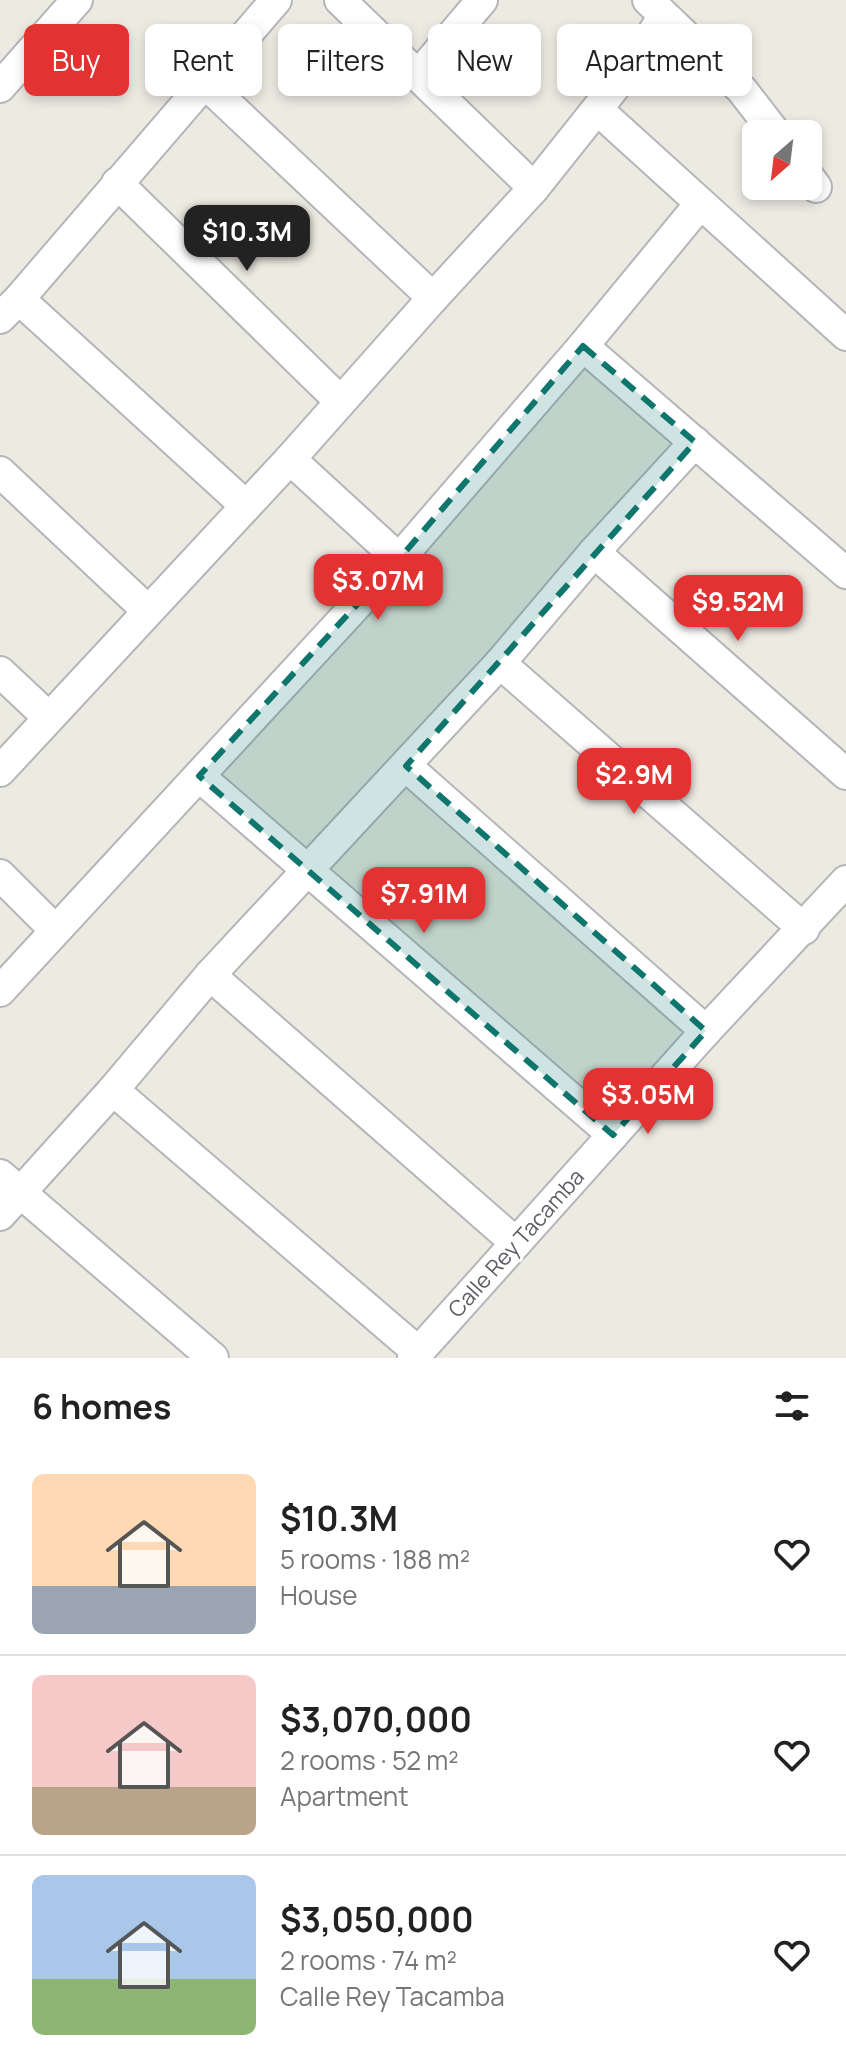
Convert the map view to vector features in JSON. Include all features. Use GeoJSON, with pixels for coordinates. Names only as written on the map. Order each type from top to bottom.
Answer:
{"type":"FeatureCollection","features":[{"type":"Feature","properties":{"kind":"street"},"geometry":{"type":"LineString","coordinates":[[0,87],[77,0]]}},
{"type":"Feature","properties":{"kind":"street"},"geometry":{"type":"LineString","coordinates":[[256,24],[276,0]]}},
{"type":"Feature","properties":{"kind":"street"},"geometry":{"type":"LineString","coordinates":[[340,0],[534,188]]}},
{"type":"Feature","properties":{"kind":"street"},"geometry":{"type":"LineString","coordinates":[[418,76],[482,0]]}},
{"type":"Feature","properties":{"kind":"street"},"geometry":{"type":"LineString","coordinates":[[0,771],[290,459],[534,188],[636,60],[655,8],[742,90],[765,120]]}},
{"type":"Feature","properties":{"kind":"street"},"geometry":{"type":"LineString","coordinates":[[195,96],[10,308],[246,506]]}},
{"type":"Feature","properties":{"kind":"street"},"geometry":{"type":"LineString","coordinates":[[219,96],[433,298]]}},
{"type":"Feature","properties":{"kind":"street"},"geometry":{"type":"LineString","coordinates":[[598,110],[846,335]]}},
{"type":"Feature","properties":{"kind":"street"},"geometry":{"type":"LineString","coordinates":[[117,183],[340,401]]}},
{"type":"Feature","properties":{"kind":"street"},"geometry":{"type":"LineString","coordinates":[[0,991],[399,559],[583,346],[700,204]]}},
{"type":"Feature","properties":{"kind":"street"},"geometry":{"type":"LineString","coordinates":[[583,346],[846,573]]}},
{"type":"Feature","properties":{"kind":"street"},"geometry":{"type":"LineString","coordinates":[[213,1358],[7,1195],[113,1090],[210,975],[500,663],[594,552],[695,442]]}},
{"type":"Feature","properties":{"kind":"street"},"geometry":{"type":"LineString","coordinates":[[290,459],[399,559]]}},
{"type":"Feature","properties":{"kind":"street"},"geometry":{"type":"LineString","coordinates":[[0,472],[148,611]]}},
{"type":"Feature","properties":{"kind":"street"},"geometry":{"type":"LineString","coordinates":[[594,552],[846,774]]}},
{"type":"Feature","properties":{"kind":"street"},"geometry":{"type":"LineString","coordinates":[[500,663],[804,929]]}},
{"type":"Feature","properties":{"kind":"street"},"geometry":{"type":"LineString","coordinates":[[0,672],[48,717]]}},
{"type":"Feature","properties":{"kind":"street"},"geometry":{"type":"LineString","coordinates":[[406,766],[706,1031]]}},
{"type":"Feature","properties":{"kind":"street"},"geometry":{"type":"LineString","coordinates":[[199,776],[613,1135]]}},
{"type":"Feature","properties":{"kind":"street"},"geometry":{"type":"LineString","coordinates":[[0,875],[55,930]]}},
{"type":"Feature","properties":{"kind":"street","name":"Calle Rey Tacamba"},"geometry":{"type":"LineString","coordinates":[[416,1355],[706,1031],[846,881]]}},
{"type":"Feature","properties":{"kind":"street"},"geometry":{"type":"LineString","coordinates":[[210,975],[516,1243]]}},
{"type":"Feature","properties":{"kind":"street"},"geometry":{"type":"LineString","coordinates":[[113,1090],[416,1355]]}},
{"type":"Feature","properties":{"kind":"highlighted area"},"geometry":{"type":"Polygon","coordinates":[[[583,346],[695,442],[406,766],[706,1031],[613,1135],[199,776],[399,559],[583,346]]]}}]}
